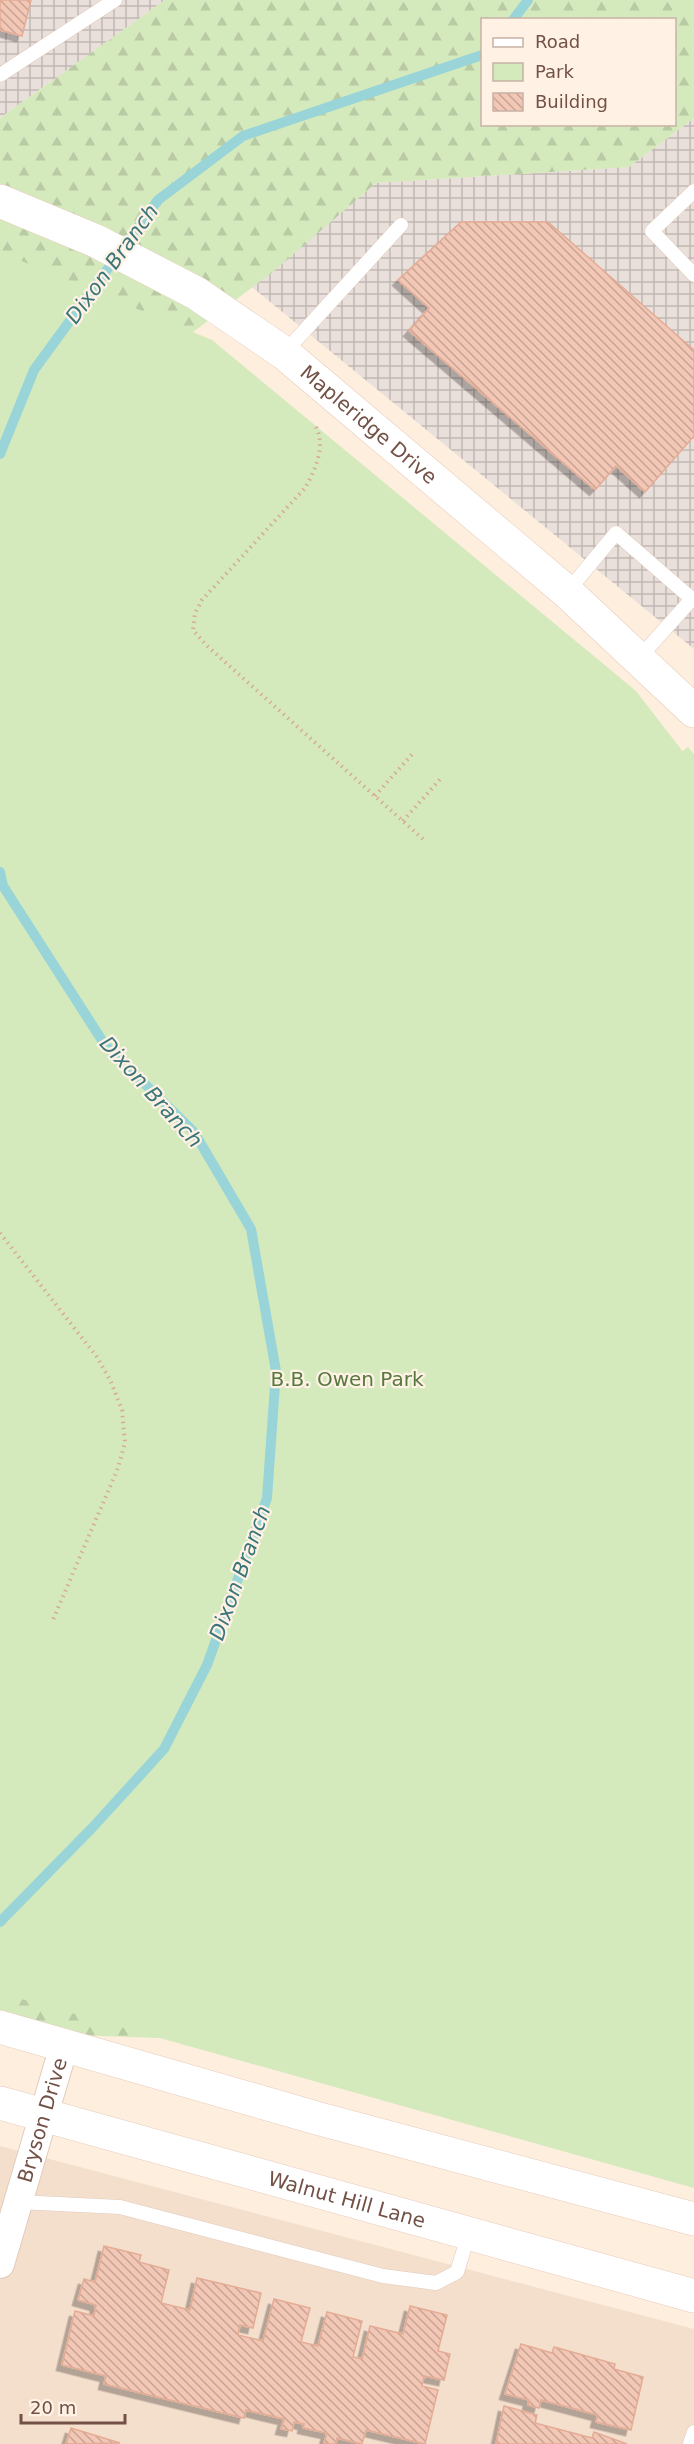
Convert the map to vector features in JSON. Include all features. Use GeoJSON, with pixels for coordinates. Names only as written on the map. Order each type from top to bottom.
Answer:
{"type":"FeatureCollection","features":[{"type":"Feature","properties":{"kind":"main road","name":"Mapleridge Drive"},"geometry":{"type":"LineString","coordinates":[[0,201],[96,241],[196,293],[284,353],[567,592],[694,711]]}},
{"type":"Feature","properties":{"kind":"main road"},"geometry":{"type":"LineString","coordinates":[[5,2028],[332,2122],[694,2219]]}},
{"type":"Feature","properties":{"kind":"main road","name":"Walnut Hill Lane"},"geometry":{"type":"LineString","coordinates":[[0,2103],[694,2296]]}},
{"type":"Feature","properties":{"kind":"street","name":"Bryson Drive"},"geometry":{"type":"LineString","coordinates":[[0,2264],[64,2046]]}},
{"type":"Feature","properties":{"kind":"lane"},"geometry":{"type":"LineString","coordinates":[[0,75],[115,0]]}},
{"type":"Feature","properties":{"kind":"lane"},"geometry":{"type":"LineString","coordinates":[[694,191],[652,231],[694,275]]}},
{"type":"Feature","properties":{"kind":"lane"},"geometry":{"type":"LineString","coordinates":[[284,353],[401,225]]}},
{"type":"Feature","properties":{"kind":"lane"},"geometry":{"type":"LineString","coordinates":[[567,592],[616,533],[692,599],[639,658]]}},
{"type":"Feature","properties":{"kind":"lane"},"geometry":{"type":"LineString","coordinates":[[18,2202],[120,2207],[384,2276],[436,2283],[457,2271],[469,2233]]}},
{"type":"Feature","properties":{"kind":"lane"},"geometry":{"type":"LineString","coordinates":[[690,2444],[694,2432]]}},
{"type":"Feature","properties":{"kind":"path"},"geometry":{"type":"LineString","coordinates":[[312,420],[320,435],[315,472],[305,488],[202,600],[195,613],[193,630],[206,645],[424,840]]}},
{"type":"Feature","properties":{"kind":"path"},"geometry":{"type":"LineString","coordinates":[[375,796],[414,752]]}},
{"type":"Feature","properties":{"kind":"path"},"geometry":{"type":"LineString","coordinates":[[403,821],[442,777]]}},
{"type":"Feature","properties":{"kind":"path"},"geometry":{"type":"LineString","coordinates":[[0,1233],[97,1357],[111,1382],[122,1410],[125,1443],[118,1468],[51,1622]]}},
{"type":"Feature","properties":{"kind":"shaded area"},"geometry":{"type":"Polygon","coordinates":[[[0,0],[165,0],[0,118],[0,0]]]}},
{"type":"Feature","properties":{"kind":"shaded area"},"geometry":{"type":"Polygon","coordinates":[[[694,118],[694,649],[252,287],[376,183],[629,167],[694,118]]]}},
{"type":"Feature","properties":{"kind":"shaded area"},"geometry":{"type":"Polygon","coordinates":[[[0,2146],[694,2329],[694,2444],[0,2444],[0,2146]]]}},
{"type":"Feature","properties":{"kind":"green space","name":"B.B. Owen Park"},"geometry":{"type":"Polygon","coordinates":[[[165,0],[694,0],[694,118],[629,167],[376,183],[274,271],[152,363],[466,920],[688,747],[694,754],[694,922],[299,2043],[46,2034],[0,2019],[0,118],[165,0]]]}},
{"type":"Feature","properties":{"kind":"green space","name":"B.B. Owen Park"},"geometry":{"type":"Polygon","coordinates":[[[0,252],[212,340],[636,691],[694,766],[694,2188],[0,1993],[0,252]]]}},
{"type":"Feature","properties":{"kind":"building"},"geometry":{"type":"Polygon","coordinates":[[[0,0],[31,0],[22,36],[0,30],[0,0]]]}},
{"type":"Feature","properties":{"kind":"building"},"geometry":{"type":"Polygon","coordinates":[[[461,222],[548,222],[694,350],[694,436],[645,492],[616,466],[595,490],[409,331],[429,308],[398,280],[461,222]]]}},
{"type":"Feature","properties":{"kind":"building"},"geometry":{"type":"Polygon","coordinates":[[[104,2246],[141,2255],[139,2262],[169,2270],[161,2303],[190,2310],[197,2278],[261,2293],[253,2328],[240,2325],[238,2335],[263,2341],[274,2299],[310,2308],[301,2342],[318,2346],[327,2312],[362,2321],[353,2357],[362,2359],[370,2326],[403,2334],[410,2306],[447,2315],[438,2351],[450,2354],[444,2380],[424,2376],[422,2386],[438,2390],[425,2444],[366,2430],[362,2444],[337,2438],[336,2444],[324,2443],[327,2433],[303,2428],[304,2424],[294,2422],[292,2431],[281,2429],[284,2419],[246,2410],[244,2418],[104,2384],[106,2376],[62,2365],[75,2311],[94,2316],[96,2305],[78,2300],[84,2279],[95,2282],[104,2246]]]}},
{"type":"Feature","properties":{"kind":"building"},"geometry":{"type":"Polygon","coordinates":[[[521,2344],[552,2353],[554,2347],[615,2364],[614,2369],[643,2377],[631,2430],[596,2422],[598,2415],[541,2400],[539,2408],[528,2405],[529,2400],[505,2394],[521,2344]]]}},
{"type":"Feature","properties":{"kind":"building"},"geometry":{"type":"Polygon","coordinates":[[[504,2406],[537,2415],[535,2423],[592,2438],[594,2432],[627,2444],[496,2444],[504,2406]]]}},
{"type":"Feature","properties":{"kind":"building"},"geometry":{"type":"Polygon","coordinates":[[[71,2428],[120,2443],[66,2444],[71,2428]]]}},
{"type":"Feature","properties":{"kind":"waterway","name":"Dixon Branch"},"geometry":{"type":"LineString","coordinates":[[514,18],[528,0]]}},
{"type":"Feature","properties":{"kind":"waterway","name":"Dixon Branch"},"geometry":{"type":"LineString","coordinates":[[0,454],[34,370],[158,200],[243,136],[481,55]]}},
{"type":"Feature","properties":{"kind":"waterway","name":"Dixon Branch"},"geometry":{"type":"LineString","coordinates":[[0,872],[3,886],[105,1045],[194,1132],[251,1229],[276,1371],[267,1498],[207,1665],[164,1749],[93,1827],[0,1922]]}}]}
